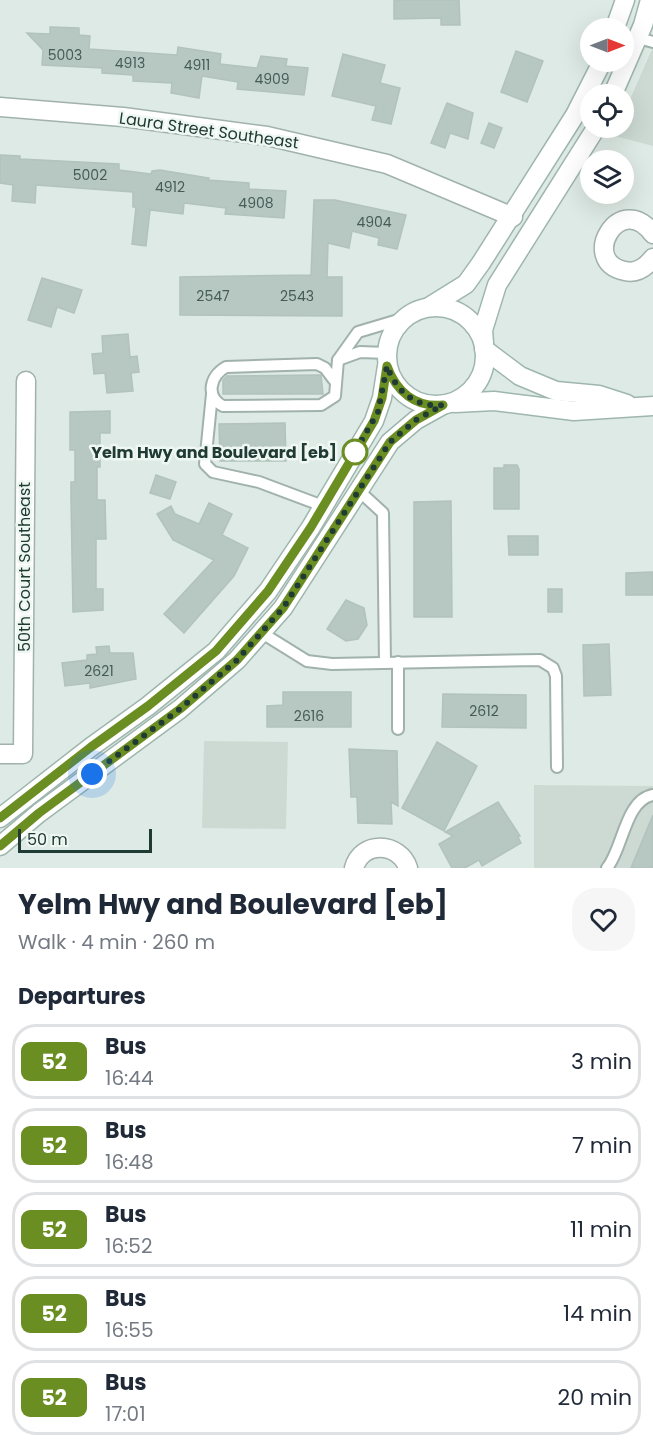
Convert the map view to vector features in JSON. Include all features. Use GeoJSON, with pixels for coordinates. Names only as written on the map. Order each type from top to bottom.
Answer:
{"type":"FeatureCollection","features":[{"type":"Feature","properties":{"kind":"main road"},"geometry":{"type":"LineString","coordinates":[[619,18],[625,0]]}},
{"type":"Feature","properties":{"kind":"main road"},"geometry":{"type":"LineString","coordinates":[[619,84],[645,40],[650,0]]}},
{"type":"Feature","properties":{"kind":"main road"},"geometry":{"type":"LineString","coordinates":[[0,818],[148,706],[216,651],[268,591],[323,506],[378,412],[395,328],[405,318],[429,307],[466,284],[513,217],[575,115],[597,72]]}},
{"type":"Feature","properties":{"kind":"main road","name":"Laura Street Southeast"},"geometry":{"type":"LineString","coordinates":[[0,107],[123,117],[267,136],[387,164],[513,217]]}},
{"type":"Feature","properties":{"kind":"main road"},"geometry":{"type":"LineString","coordinates":[[0,846],[39,813],[180,709],[237,660],[283,608],[390,442],[402,429],[448,404],[476,385],[483,372],[483,330],[497,285],[590,138]]}},
{"type":"Feature","properties":{"kind":"main road"},"geometry":{"type":"LineString","coordinates":[[653,234],[641,222],[624,220],[610,228],[604,244],[608,261],[622,271],[640,270],[653,258]]}},
{"type":"Feature","properties":{"kind":"main road"},"geometry":{"type":"LineString","coordinates":[[429,307],[443,308],[463,315],[478,330],[484,346],[520,376],[556,391],[599,395],[644,406]]}},
{"type":"Feature","properties":{"kind":"main road"},"geometry":{"type":"LineString","coordinates":[[387,360],[396,386],[412,400],[425,405],[495,401],[574,411],[644,406]]}},
{"type":"Feature","properties":{"kind":"main road","name":"50th Court Southeast"},"geometry":{"type":"LineString","coordinates":[[0,754],[23,754],[26,381]]}},
{"type":"Feature","properties":{"kind":"main road"},"geometry":{"type":"LineString","coordinates":[[354,868],[356,859],[365,851],[380,847],[393,849],[404,857],[408,868]]}},
{"type":"Feature","properties":{"kind":"lane"},"geometry":{"type":"LineString","coordinates":[[212,394],[215,402],[223,406],[321,405],[334,396],[338,360],[358,332],[405,318]]}},
{"type":"Feature","properties":{"kind":"lane"},"geometry":{"type":"LineString","coordinates":[[338,360],[366,351],[387,360]]}},
{"type":"Feature","properties":{"kind":"lane"},"geometry":{"type":"LineString","coordinates":[[323,506],[259,482],[213,472],[205,464],[212,381],[218,371],[226,367],[317,364],[324,368],[334,380]]}},
{"type":"Feature","properties":{"kind":"lane"},"geometry":{"type":"LineString","coordinates":[[358,491],[383,513],[385,663]]}},
{"type":"Feature","properties":{"kind":"lane"},"geometry":{"type":"LineString","coordinates":[[262,633],[307,661],[332,664],[540,660],[546,662],[556,676],[557,767]]}},
{"type":"Feature","properties":{"kind":"lane"},"geometry":{"type":"LineString","coordinates":[[398,662],[398,729]]}},
{"type":"Feature","properties":{"kind":"lane"},"geometry":{"type":"LineString","coordinates":[[608,868],[614,861],[633,810],[647,796],[653,795]]}},
{"type":"Feature","properties":{"kind":"shaded area"},"geometry":{"type":"Polygon","coordinates":[[[653,47],[653,146],[622,138],[634,138],[634,90],[653,47]]]}},
{"type":"Feature","properties":{"kind":"shaded area"},"geometry":{"type":"Polygon","coordinates":[[[204,741],[288,742],[286,829],[202,828],[204,741]]]}},
{"type":"Feature","properties":{"kind":"shaded area"},"geometry":{"type":"Polygon","coordinates":[[[534,785],[653,786],[653,868],[534,868],[534,785]]]}},
{"type":"Feature","properties":{"kind":"building"},"geometry":{"type":"Polygon","coordinates":[[[394,0],[459,0],[460,25],[441,25],[441,18],[394,19],[394,0]]]}},
{"type":"Feature","properties":{"kind":"building"},"geometry":{"type":"Polygon","coordinates":[[[50,27],[79,28],[79,35],[90,36],[89,49],[177,55],[178,47],[221,54],[220,64],[257,68],[261,56],[287,59],[286,66],[308,68],[304,95],[237,89],[238,82],[202,76],[199,98],[171,93],[172,83],[133,81],[133,75],[102,73],[102,68],[42,65],[43,50],[27,33],[50,34],[50,27]]]}},
{"type":"Feature","properties":{"kind":"building"},"geometry":{"type":"Polygon","coordinates":[[[516,51],[543,61],[527,102],[501,92],[516,51]]]}},
{"type":"Feature","properties":{"kind":"building"},"geometry":{"type":"Polygon","coordinates":[[[343,54],[385,65],[380,83],[400,88],[391,124],[372,120],[376,106],[332,96],[343,54]]]}},
{"type":"Feature","properties":{"kind":"building"},"geometry":{"type":"Polygon","coordinates":[[[447,103],[473,113],[468,139],[450,133],[445,148],[431,143],[447,103]]]}},
{"type":"Feature","properties":{"kind":"building"},"geometry":{"type":"Polygon","coordinates":[[[489,123],[502,128],[494,148],[481,143],[489,123]]]}},
{"type":"Feature","properties":{"kind":"building"},"geometry":{"type":"Polygon","coordinates":[[[0,155],[20,156],[20,159],[119,164],[119,170],[151,174],[152,171],[160,170],[209,178],[208,180],[249,183],[249,189],[286,191],[284,218],[225,214],[226,208],[184,203],[183,214],[150,210],[146,246],[132,244],[136,207],[133,207],[133,192],[36,185],[35,203],[12,201],[13,185],[0,183],[0,155]]]}},
{"type":"Feature","properties":{"kind":"building"},"geometry":{"type":"Polygon","coordinates":[[[314,200],[335,200],[406,215],[397,249],[378,245],[379,238],[352,231],[349,248],[328,243],[327,277],[342,277],[342,316],[180,315],[180,277],[311,275],[314,200]]]}},
{"type":"Feature","properties":{"kind":"building"},"geometry":{"type":"Polygon","coordinates":[[[42,278],[82,290],[74,313],[57,307],[51,327],[28,320],[42,278]]]}},
{"type":"Feature","properties":{"kind":"building"},"geometry":{"type":"Polygon","coordinates":[[[128,334],[130,357],[137,356],[139,372],[131,373],[133,391],[107,393],[105,373],[94,374],[92,354],[103,353],[102,336],[128,334]]]}},
{"type":"Feature","properties":{"kind":"building"},"geometry":{"type":"Polygon","coordinates":[[[321,375],[323,394],[223,394],[223,380],[227,376],[321,375]]]}},
{"type":"Feature","properties":{"kind":"building"},"geometry":{"type":"Polygon","coordinates":[[[110,411],[110,433],[100,433],[100,467],[97,467],[97,500],[105,500],[106,539],[96,539],[96,589],[103,589],[103,610],[73,612],[71,482],[75,482],[75,450],[70,450],[70,412],[110,411]]]}},
{"type":"Feature","properties":{"kind":"building"},"geometry":{"type":"Polygon","coordinates":[[[285,423],[286,461],[220,461],[219,424],[285,423]]]}},
{"type":"Feature","properties":{"kind":"building"},"geometry":{"type":"Polygon","coordinates":[[[504,465],[517,465],[519,469],[519,509],[494,509],[494,468],[504,468],[504,465]]]}},
{"type":"Feature","properties":{"kind":"building"},"geometry":{"type":"Polygon","coordinates":[[[156,475],[176,482],[170,499],[150,493],[156,475]]]}},
{"type":"Feature","properties":{"kind":"building"},"geometry":{"type":"Polygon","coordinates":[[[451,501],[452,617],[414,617],[414,502],[451,501]]]}},
{"type":"Feature","properties":{"kind":"building"},"geometry":{"type":"Polygon","coordinates":[[[209,503],[232,514],[222,535],[248,548],[234,576],[184,633],[164,614],[214,560],[173,540],[157,514],[171,506],[175,514],[199,524],[209,503]]]}},
{"type":"Feature","properties":{"kind":"building"},"geometry":{"type":"Polygon","coordinates":[[[508,536],[538,536],[538,555],[509,555],[508,536]]]}},
{"type":"Feature","properties":{"kind":"building"},"geometry":{"type":"Polygon","coordinates":[[[653,572],[653,595],[626,595],[626,573],[653,572]]]}},
{"type":"Feature","properties":{"kind":"building"},"geometry":{"type":"Polygon","coordinates":[[[548,589],[562,589],[562,612],[548,612],[548,589]]]}},
{"type":"Feature","properties":{"kind":"building"},"geometry":{"type":"Polygon","coordinates":[[[346,600],[364,608],[367,625],[358,639],[346,641],[327,629],[346,600]]]}},
{"type":"Feature","properties":{"kind":"building"},"geometry":{"type":"Polygon","coordinates":[[[609,644],[611,695],[584,696],[583,645],[609,644]]]}},
{"type":"Feature","properties":{"kind":"building"},"geometry":{"type":"Polygon","coordinates":[[[109,646],[110,653],[133,653],[136,679],[90,688],[90,683],[65,686],[62,663],[87,660],[87,655],[97,654],[96,647],[109,646]]]}},
{"type":"Feature","properties":{"kind":"building"},"geometry":{"type":"Polygon","coordinates":[[[283,692],[351,692],[351,727],[267,727],[267,706],[283,705],[283,692]]]}},
{"type":"Feature","properties":{"kind":"building"},"geometry":{"type":"Polygon","coordinates":[[[443,694],[526,695],[526,728],[442,727],[443,694]]]}},
{"type":"Feature","properties":{"kind":"building"},"geometry":{"type":"Polygon","coordinates":[[[437,742],[477,766],[444,831],[402,808],[437,742]]]}},
{"type":"Feature","properties":{"kind":"building"},"geometry":{"type":"Polygon","coordinates":[[[349,749],[397,751],[398,806],[391,802],[392,824],[358,823],[357,797],[351,797],[349,749]]]}},
{"type":"Feature","properties":{"kind":"building"},"geometry":{"type":"Polygon","coordinates":[[[498,802],[520,836],[518,837],[521,843],[482,866],[479,860],[465,868],[452,868],[439,844],[453,836],[445,832],[498,802]]]}},
{"type":"Feature","properties":{"kind":"building"},"geometry":{"type":"Polygon","coordinates":[[[653,815],[653,868],[631,868],[653,815]]]}},
{"type":"Feature","properties":{"kind":"bus line","name":"52"},"geometry":{"type":"LineString","coordinates":[[0,818],[148,706],[216,651],[268,591],[311,527],[374,421],[382,398],[387,366],[392,380],[412,400],[425,405],[443,405],[402,429],[390,442],[283,608],[237,660],[180,709],[39,813],[0,846]]}},
{"type":"Feature","properties":{"kind":"place","name":"Yelm Hwy and Boulevard [eb]"},"geometry":{"type":"Point","coordinates":[355,452]}},
{"type":"Feature","properties":{"kind":"route"},"geometry":{"type":"LineString","coordinates":[[92,774],[208,687],[237,660],[283,608],[390,442],[402,429],[443,405],[425,405],[412,400],[392,380],[387,366],[378,412],[355,452]]}}]}
